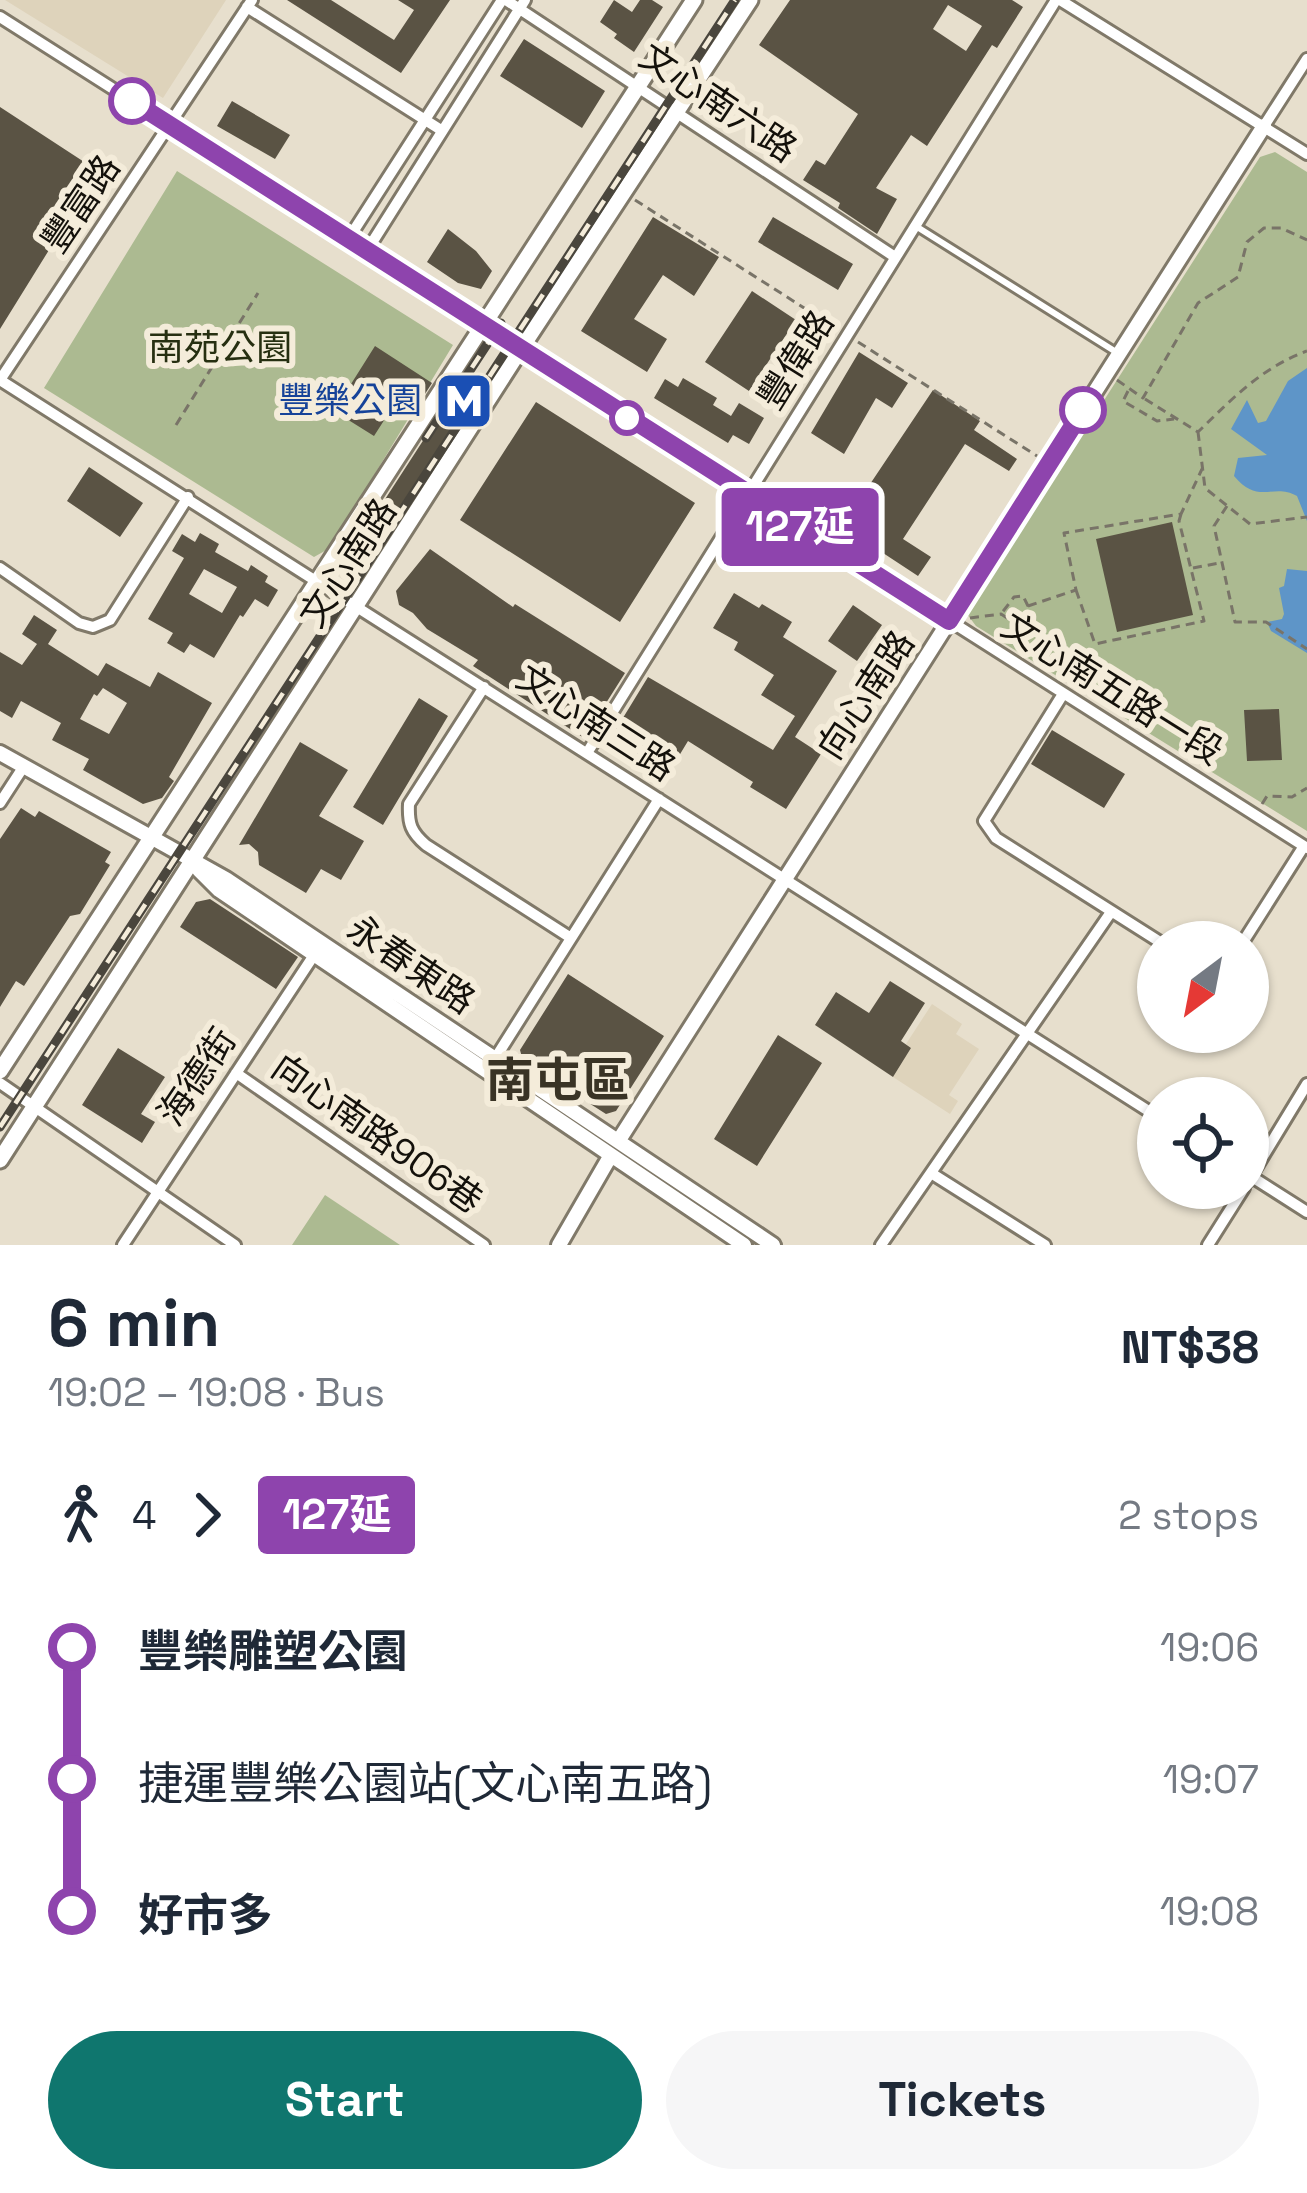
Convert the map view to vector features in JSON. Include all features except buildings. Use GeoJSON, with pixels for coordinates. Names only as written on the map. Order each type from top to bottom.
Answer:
{"type":"FeatureCollection","features":[{"type":"Feature","properties":{"kind":"main road","name":"文心南路"},"geometry":{"type":"LineString","coordinates":[[0,1071],[694,0]]}},
{"type":"Feature","properties":{"kind":"main road","name":"文心南路"},"geometry":{"type":"LineString","coordinates":[[0,1160],[750,0]]}},
{"type":"Feature","properties":{"kind":"street","name":"文心南六路"},"geometry":{"type":"LineString","coordinates":[[504,0],[522,4],[896,257]]}},
{"type":"Feature","properties":{"kind":"street"},"geometry":{"type":"LineString","coordinates":[[349,238],[504,0]]}},
{"type":"Feature","properties":{"kind":"street"},"geometry":{"type":"LineString","coordinates":[[1058,0],[1307,154]]}},
{"type":"Feature","properties":{"kind":"street","name":"豐偉路"},"geometry":{"type":"LineString","coordinates":[[587,753],[1058,0]]}},
{"type":"Feature","properties":{"kind":"street"},"geometry":{"type":"LineString","coordinates":[[249,3],[441,130]]}},
{"type":"Feature","properties":{"kind":"street","name":"豐富路"},"geometry":{"type":"LineString","coordinates":[[0,380],[249,3]]}},
{"type":"Feature","properties":{"kind":"street"},"geometry":{"type":"LineString","coordinates":[[368,249],[522,4]]}},
{"type":"Feature","properties":{"kind":"street"},"geometry":{"type":"LineString","coordinates":[[0,17],[483,323]]}},
{"type":"Feature","properties":{"kind":"street","name":"向心南路"},"geometry":{"type":"LineString","coordinates":[[559,1245],[784,879],[1307,59]]}},
{"type":"Feature","properties":{"kind":"street","name":"文心南五路一段"},"geometry":{"type":"LineString","coordinates":[[483,323],[1306,847]]}},
{"type":"Feature","properties":{"kind":"street","name":"文心南三路"},"geometry":{"type":"LineString","coordinates":[[0,380],[1137,1105]]}},
{"type":"Feature","properties":{"kind":"street"},"geometry":{"type":"LineString","coordinates":[[0,568],[80,623],[101,625],[110,620],[188,497]]}},
{"type":"Feature","properties":{"kind":"street"},"geometry":{"type":"LineString","coordinates":[[484,687],[409,804],[408,821],[413,834],[427,845],[571,938]]}},
{"type":"Feature","properties":{"kind":"street"},"geometry":{"type":"LineString","coordinates":[[1063,694],[984,821],[996,838],[1137,928]]}},
{"type":"Feature","properties":{"kind":"street","name":"永春東路"},"geometry":{"type":"LineString","coordinates":[[0,753],[191,862],[218,890],[620,1140],[773,1245]]}},
{"type":"Feature","properties":{"kind":"street"},"geometry":{"type":"LineString","coordinates":[[0,802],[24,766]]}},
{"type":"Feature","properties":{"kind":"street"},"geometry":{"type":"LineString","coordinates":[[492,1064],[659,799]]}},
{"type":"Feature","properties":{"kind":"street"},"geometry":{"type":"LineString","coordinates":[[1257,921],[1306,847]]}},
{"type":"Feature","properties":{"kind":"street"},"geometry":{"type":"LineString","coordinates":[[881,1245],[1111,912]]}},
{"type":"Feature","properties":{"kind":"street","name":"海德街"},"geometry":{"type":"LineString","coordinates":[[123,1245],[318,949]]}},
{"type":"Feature","properties":{"kind":"street","name":"永春東路"},"geometry":{"type":"LineString","coordinates":[[492,1064],[611,1155],[743,1245]]}},
{"type":"Feature","properties":{"kind":"street","name":"向心南路906巷"},"geometry":{"type":"LineString","coordinates":[[236,1073],[484,1245]]}},
{"type":"Feature","properties":{"kind":"street"},"geometry":{"type":"LineString","coordinates":[[0,1083],[235,1245]]}},
{"type":"Feature","properties":{"kind":"street"},"geometry":{"type":"LineString","coordinates":[[1269,1146],[1307,1084]]}},
{"type":"Feature","properties":{"kind":"street"},"geometry":{"type":"LineString","coordinates":[[931,1173],[1045,1245]]}},
{"type":"Feature","properties":{"kind":"street"},"geometry":{"type":"LineString","coordinates":[[1269,1191],[1307,1212]]}},
{"type":"Feature","properties":{"kind":"street"},"geometry":{"type":"LineString","coordinates":[[1208,1245],[1230,1209]]}},
{"type":"Feature","properties":{"kind":"lane"},"geometry":{"type":"LineString","coordinates":[[914,225],[1119,354]]}},
{"type":"Feature","properties":{"kind":"path"},"geometry":{"type":"LineString","coordinates":[[1143,398],[1198,303],[1238,277],[1247,242],[1264,228],[1280,228],[1307,240]]}},
{"type":"Feature","properties":{"kind":"path"},"geometry":{"type":"LineString","coordinates":[[176,424],[258,293]]}},
{"type":"Feature","properties":{"kind":"path"},"geometry":{"type":"LineString","coordinates":[[1198,431],[1250,380],[1307,351]]}},
{"type":"Feature","properties":{"kind":"path"},"geometry":{"type":"LineString","coordinates":[[1107,373],[1198,431]]}},
{"type":"Feature","properties":{"kind":"path"},"geometry":{"type":"LineString","coordinates":[[1129,388],[1123,400],[1157,421],[1176,418]]}},
{"type":"Feature","properties":{"kind":"path"},"geometry":{"type":"LineString","coordinates":[[1198,431],[1204,488],[1250,524],[1307,517]]}},
{"type":"Feature","properties":{"kind":"path"},"geometry":{"type":"LineString","coordinates":[[1181,514],[1064,533],[1076,590],[1095,644],[1204,621],[1179,521],[1202,469]]}},
{"type":"Feature","properties":{"kind":"path"},"geometry":{"type":"LineString","coordinates":[[1227,506],[1214,526],[1235,622],[1266,622],[1307,649]]}},
{"type":"Feature","properties":{"kind":"path"},"geometry":{"type":"LineString","coordinates":[[1191,568],[1221,563]]}},
{"type":"Feature","properties":{"kind":"path"},"geometry":{"type":"LineString","coordinates":[[1028,606],[1076,590]]}},
{"type":"Feature","properties":{"kind":"path"},"geometry":{"type":"LineString","coordinates":[[949,621],[1001,614],[1018,625],[1027,620],[1023,596],[1014,597],[1001,614]]}},
{"type":"Feature","properties":{"kind":"path"},"geometry":{"type":"LineString","coordinates":[[1254,815],[1267,796],[1292,797],[1307,788]]}},
{"type":"Feature","properties":{"kind":"shaded area"},"geometry":{"type":"Polygon","coordinates":[[[5,0],[226,0],[163,98],[5,0]]]}},
{"type":"Feature","properties":{"kind":"shaded area"},"geometry":{"type":"Polygon","coordinates":[[[932,1004],[962,1024],[956,1034],[979,1049],[949,1095],[958,1101],[950,1114],[893,1077],[911,1048],[906,1044],[932,1004]]]}},
{"type":"Feature","properties":{"kind":"green space"},"geometry":{"type":"Polygon","coordinates":[[[1275,152],[1307,172],[1307,831],[976,626],[967,614],[1260,157],[1275,152]]]}},
{"type":"Feature","properties":{"kind":"green space","name":"南苑公園"},"geometry":{"type":"Polygon","coordinates":[[[177,171],[453,345],[330,548],[314,557],[44,388],[177,171]]]}},
{"type":"Feature","properties":{"kind":"green space"},"geometry":{"type":"Polygon","coordinates":[[[325,1195],[400,1245],[292,1245],[325,1195]]]}},
{"type":"Feature","properties":{"kind":"water"},"geometry":{"type":"Polygon","coordinates":[[[1307,368],[1307,521],[1297,496],[1251,490],[1234,476],[1238,458],[1267,455],[1231,429],[1247,400],[1258,423],[1266,421],[1288,381],[1307,368]]]}},
{"type":"Feature","properties":{"kind":"water"},"geometry":{"type":"Polygon","coordinates":[[[1287,569],[1307,571],[1307,653],[1271,631],[1267,622],[1282,619],[1284,614],[1279,588],[1284,586],[1287,569]]]}},
{"type":"Feature","properties":{"kind":"railway"},"geometry":{"type":"LineString","coordinates":[[0,1127],[735,0]]}},
{"type":"Feature","properties":{"kind":"railway"},"geometry":{"type":"LineString","coordinates":[[426,438],[501,323]]}},
{"type":"Feature","properties":{"kind":"bus line","name":"127延"},"geometry":{"type":"LineString","coordinates":[[132,101],[949,621],[1083,410]]}},
{"type":"Feature","properties":{"kind":"place","name":"豐樂公園"},"geometry":{"type":"Point","coordinates":[464,401]}},
{"type":"Feature","properties":{"kind":"district","name":"南屯區"},"geometry":{"type":"Point","coordinates":[558,1080]}}]}
